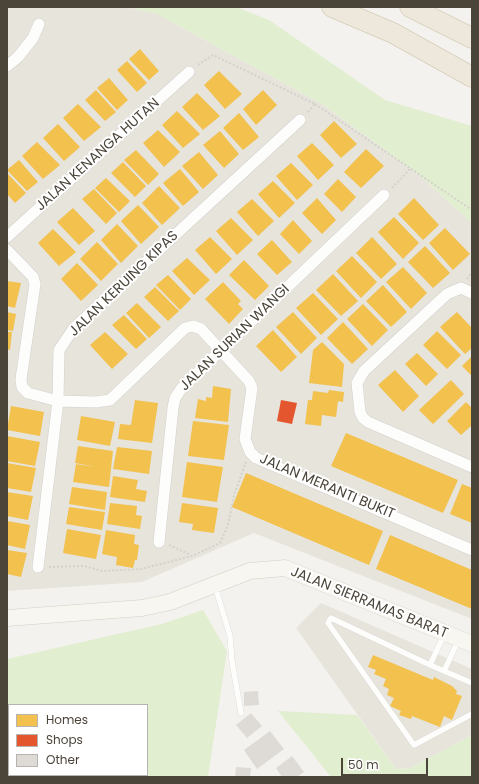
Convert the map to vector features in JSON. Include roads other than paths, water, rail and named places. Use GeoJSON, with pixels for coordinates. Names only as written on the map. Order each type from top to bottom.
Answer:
{"type":"FeatureCollection","features":[{"type":"Feature","properties":{"kind":"highway"},"geometry":{"type":"LineString","coordinates":[[332,7],[393,33],[472,77]]}},
{"type":"Feature","properties":{"kind":"highway"},"geometry":{"type":"LineString","coordinates":[[410,7],[472,38]]}},
{"type":"Feature","properties":{"kind":"street"},"geometry":{"type":"LineString","coordinates":[[7,66],[12,56],[33,38],[39,24]]}},
{"type":"Feature","properties":{"kind":"street","name":"JALAN KENANGA HUTAN"},"geometry":{"type":"LineString","coordinates":[[7,237],[189,72]]}},
{"type":"Feature","properties":{"kind":"street","name":"JALAN KERUING KIPAS"},"geometry":{"type":"LineString","coordinates":[[38,567],[58,401],[59,350],[74,328],[300,120]]}},
{"type":"Feature","properties":{"kind":"street","name":"JALAN SURIAN WANGI"},"geometry":{"type":"LineString","coordinates":[[159,542],[175,398],[181,389],[220,351],[384,195]]}},
{"type":"Feature","properties":{"kind":"street","name":"JALAN MERANTI BUKIT"},"geometry":{"type":"LineString","coordinates":[[7,250],[33,277],[35,284],[21,379],[22,387],[28,393],[58,401],[96,402],[110,400],[185,328],[193,326],[201,329],[249,381],[252,388],[245,439],[246,447],[253,455],[472,550]]}},
{"type":"Feature","properties":{"kind":"street"},"geometry":{"type":"LineString","coordinates":[[472,293],[461,288],[447,294],[364,371],[357,383],[360,412],[363,418],[368,422],[472,467]]}},
{"type":"Feature","properties":{"kind":"street","name":"JALAN SIERRAMAS BARAT"},"geometry":{"type":"LineString","coordinates":[[7,618],[142,608],[170,602],[215,586],[250,570],[285,568],[458,639]]}},
{"type":"Feature","properties":{"kind":"lane"},"geometry":{"type":"LineString","coordinates":[[215,586],[230,636],[232,661],[241,713]]}},
{"type":"Feature","properties":{"kind":"lane"},"geometry":{"type":"LineString","coordinates":[[472,683],[430,665],[331,618],[328,623],[414,745],[472,714]]}},
{"type":"Feature","properties":{"kind":"lane"},"geometry":{"type":"LineString","coordinates":[[430,665],[458,639]]}},
{"type":"Feature","properties":{"kind":"lane"},"geometry":{"type":"LineString","coordinates":[[444,671],[458,639]]}}]}
